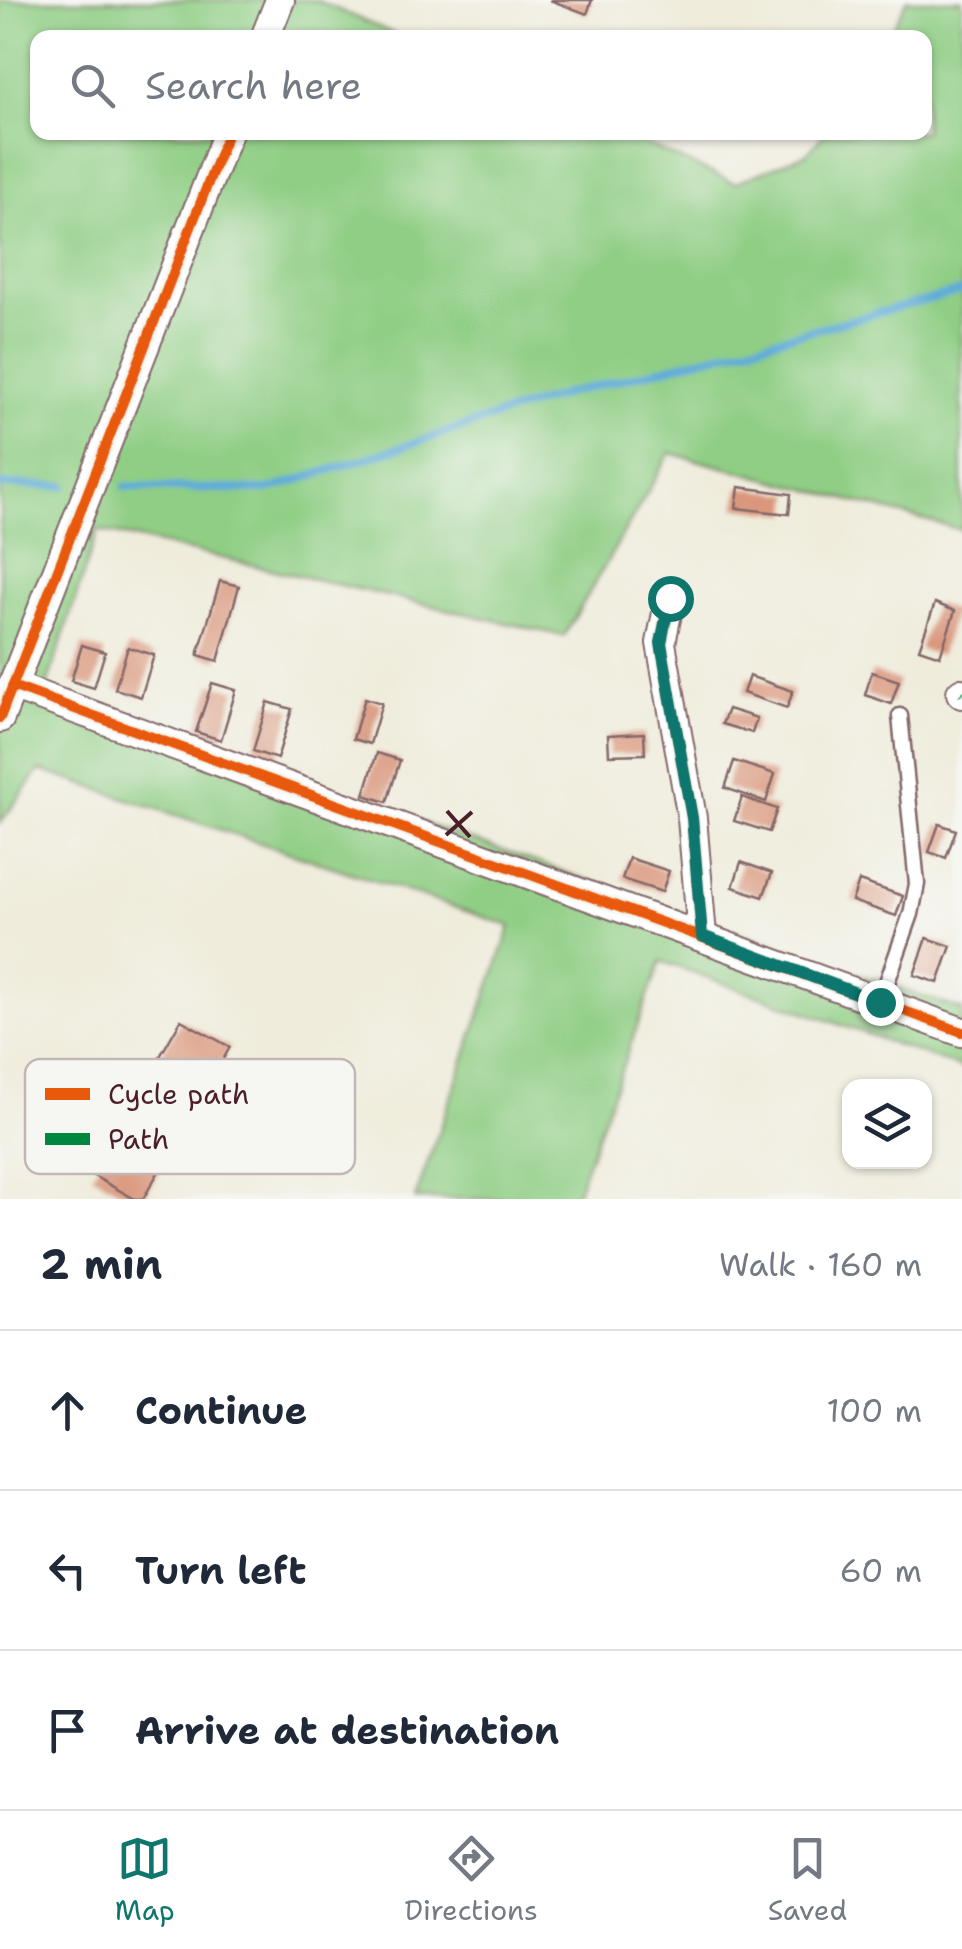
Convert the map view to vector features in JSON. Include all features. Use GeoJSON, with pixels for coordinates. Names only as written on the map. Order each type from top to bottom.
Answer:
{"type":"FeatureCollection","features":[{"type":"Feature","properties":{"kind":"street"},"geometry":{"type":"LineString","coordinates":[[268,30],[280,0]]}},
{"type":"Feature","properties":{"kind":"street"},"geometry":{"type":"LineString","coordinates":[[0,718],[225,140]]}},
{"type":"Feature","properties":{"kind":"street"},"geometry":{"type":"LineString","coordinates":[[670,598],[661,643],[692,818],[702,936]]}},
{"type":"Feature","properties":{"kind":"street"},"geometry":{"type":"LineString","coordinates":[[12,686],[962,1032]]}},
{"type":"Feature","properties":{"kind":"lane"},"geometry":{"type":"LineString","coordinates":[[880,1002],[911,914],[917,884],[900,716]]}},
{"type":"Feature","properties":{"kind":"green space"},"geometry":{"type":"Polygon","coordinates":[[[0,0],[316,0],[385,30],[30,30],[30,140],[635,140],[735,183],[806,154],[819,140],[932,140],[932,30],[892,30],[907,0],[962,0],[962,530],[670,453],[564,636],[98,530],[45,692],[962,1010],[962,1068],[661,961],[574,1199],[415,1199],[511,926],[40,770],[0,823],[0,0]]]}},
{"type":"Feature","properties":{"kind":"building"},"geometry":{"type":"Polygon","coordinates":[[[550,0],[592,0],[587,14],[550,0]]]}},
{"type":"Feature","properties":{"kind":"building"},"geometry":{"type":"Polygon","coordinates":[[[739,487],[791,494],[789,514],[736,508],[739,487]]]}},
{"type":"Feature","properties":{"kind":"building"},"geometry":{"type":"Polygon","coordinates":[[[220,581],[239,586],[218,661],[198,655],[220,581]]]}},
{"type":"Feature","properties":{"kind":"building"},"geometry":{"type":"Polygon","coordinates":[[[935,603],[955,611],[940,656],[919,649],[935,603]]]}},
{"type":"Feature","properties":{"kind":"building"},"geometry":{"type":"Polygon","coordinates":[[[82,645],[105,652],[94,688],[71,681],[82,645]]]}},
{"type":"Feature","properties":{"kind":"building"},"geometry":{"type":"Polygon","coordinates":[[[128,647],[154,655],[141,697],[115,689],[128,647]]]}},
{"type":"Feature","properties":{"kind":"building"},"geometry":{"type":"Polygon","coordinates":[[[872,672],[899,681],[891,704],[865,695],[872,672]]]}},
{"type":"Feature","properties":{"kind":"building"},"geometry":{"type":"Polygon","coordinates":[[[749,676],[793,691],[787,708],[743,693],[749,676]]]}},
{"type":"Feature","properties":{"kind":"building"},"geometry":{"type":"Polygon","coordinates":[[[212,683],[236,690],[221,740],[196,732],[212,683]]]}},
{"type":"Feature","properties":{"kind":"building"},"geometry":{"type":"Polygon","coordinates":[[[365,698],[382,703],[370,744],[353,739],[365,698]]]}},
{"type":"Feature","properties":{"kind":"building"},"geometry":{"type":"Polygon","coordinates":[[[268,702],[292,709],[277,759],[253,751],[268,702]]]}},
{"type":"Feature","properties":{"kind":"building"},"geometry":{"type":"Polygon","coordinates":[[[728,709],[757,718],[752,733],[722,724],[728,709]]]}},
{"type":"Feature","properties":{"kind":"building"},"geometry":{"type":"Polygon","coordinates":[[[644,733],[645,754],[609,755],[608,735],[644,733]]]}},
{"type":"Feature","properties":{"kind":"building"},"geometry":{"type":"Polygon","coordinates":[[[377,753],[400,760],[387,802],[364,795],[377,753]]]}},
{"type":"Feature","properties":{"kind":"building"},"geometry":{"type":"Polygon","coordinates":[[[734,761],[775,774],[766,802],[725,788],[734,761]]]}},
{"type":"Feature","properties":{"kind":"building"},"geometry":{"type":"Polygon","coordinates":[[[742,797],[777,809],[769,832],[734,821],[742,797]]]}},
{"type":"Feature","properties":{"kind":"building"},"geometry":{"type":"Polygon","coordinates":[[[939,824],[956,830],[946,858],[929,852],[939,824]]]}},
{"type":"Feature","properties":{"kind":"building"},"geometry":{"type":"Polygon","coordinates":[[[629,858],[669,871],[662,892],[622,879],[629,858]]]}},
{"type":"Feature","properties":{"kind":"building"},"geometry":{"type":"Polygon","coordinates":[[[741,862],[772,873],[763,897],[733,887],[741,862]]]}},
{"type":"Feature","properties":{"kind":"building"},"geometry":{"type":"Polygon","coordinates":[[[859,881],[903,896],[896,916],[852,901],[859,881]]]}},
{"type":"Feature","properties":{"kind":"building"},"geometry":{"type":"Polygon","coordinates":[[[927,938],[951,946],[938,983],[914,975],[927,938]]]}},
{"type":"Feature","properties":{"kind":"building"},"geometry":{"type":"Polygon","coordinates":[[[181,1020],[230,1047],[223,1059],[159,1059],[181,1020]]]}},
{"type":"Feature","properties":{"kind":"building"},"geometry":{"type":"Polygon","coordinates":[[[157,1174],[143,1199],[135,1199],[92,1175],[157,1174]]]}},
{"type":"Feature","properties":{"kind":"waterway"},"geometry":{"type":"LineString","coordinates":[[125,487],[268,490],[565,394],[962,291]]}},
{"type":"Feature","properties":{"kind":"waterway"},"geometry":{"type":"LineString","coordinates":[[0,485],[64,486]]}},
{"type":"Feature","properties":{"kind":"cycle path"},"geometry":{"type":"LineString","coordinates":[[0,718],[225,140]]}},
{"type":"Feature","properties":{"kind":"cycle path"},"geometry":{"type":"LineString","coordinates":[[670,598],[661,643],[692,818],[702,936]]}},
{"type":"Feature","properties":{"kind":"cycle path"},"geometry":{"type":"LineString","coordinates":[[12,686],[962,1032]]}},
{"type":"Feature","properties":{"kind":"route"},"geometry":{"type":"LineString","coordinates":[[670,598],[661,643],[692,818],[702,936],[880,1002]]}}]}
